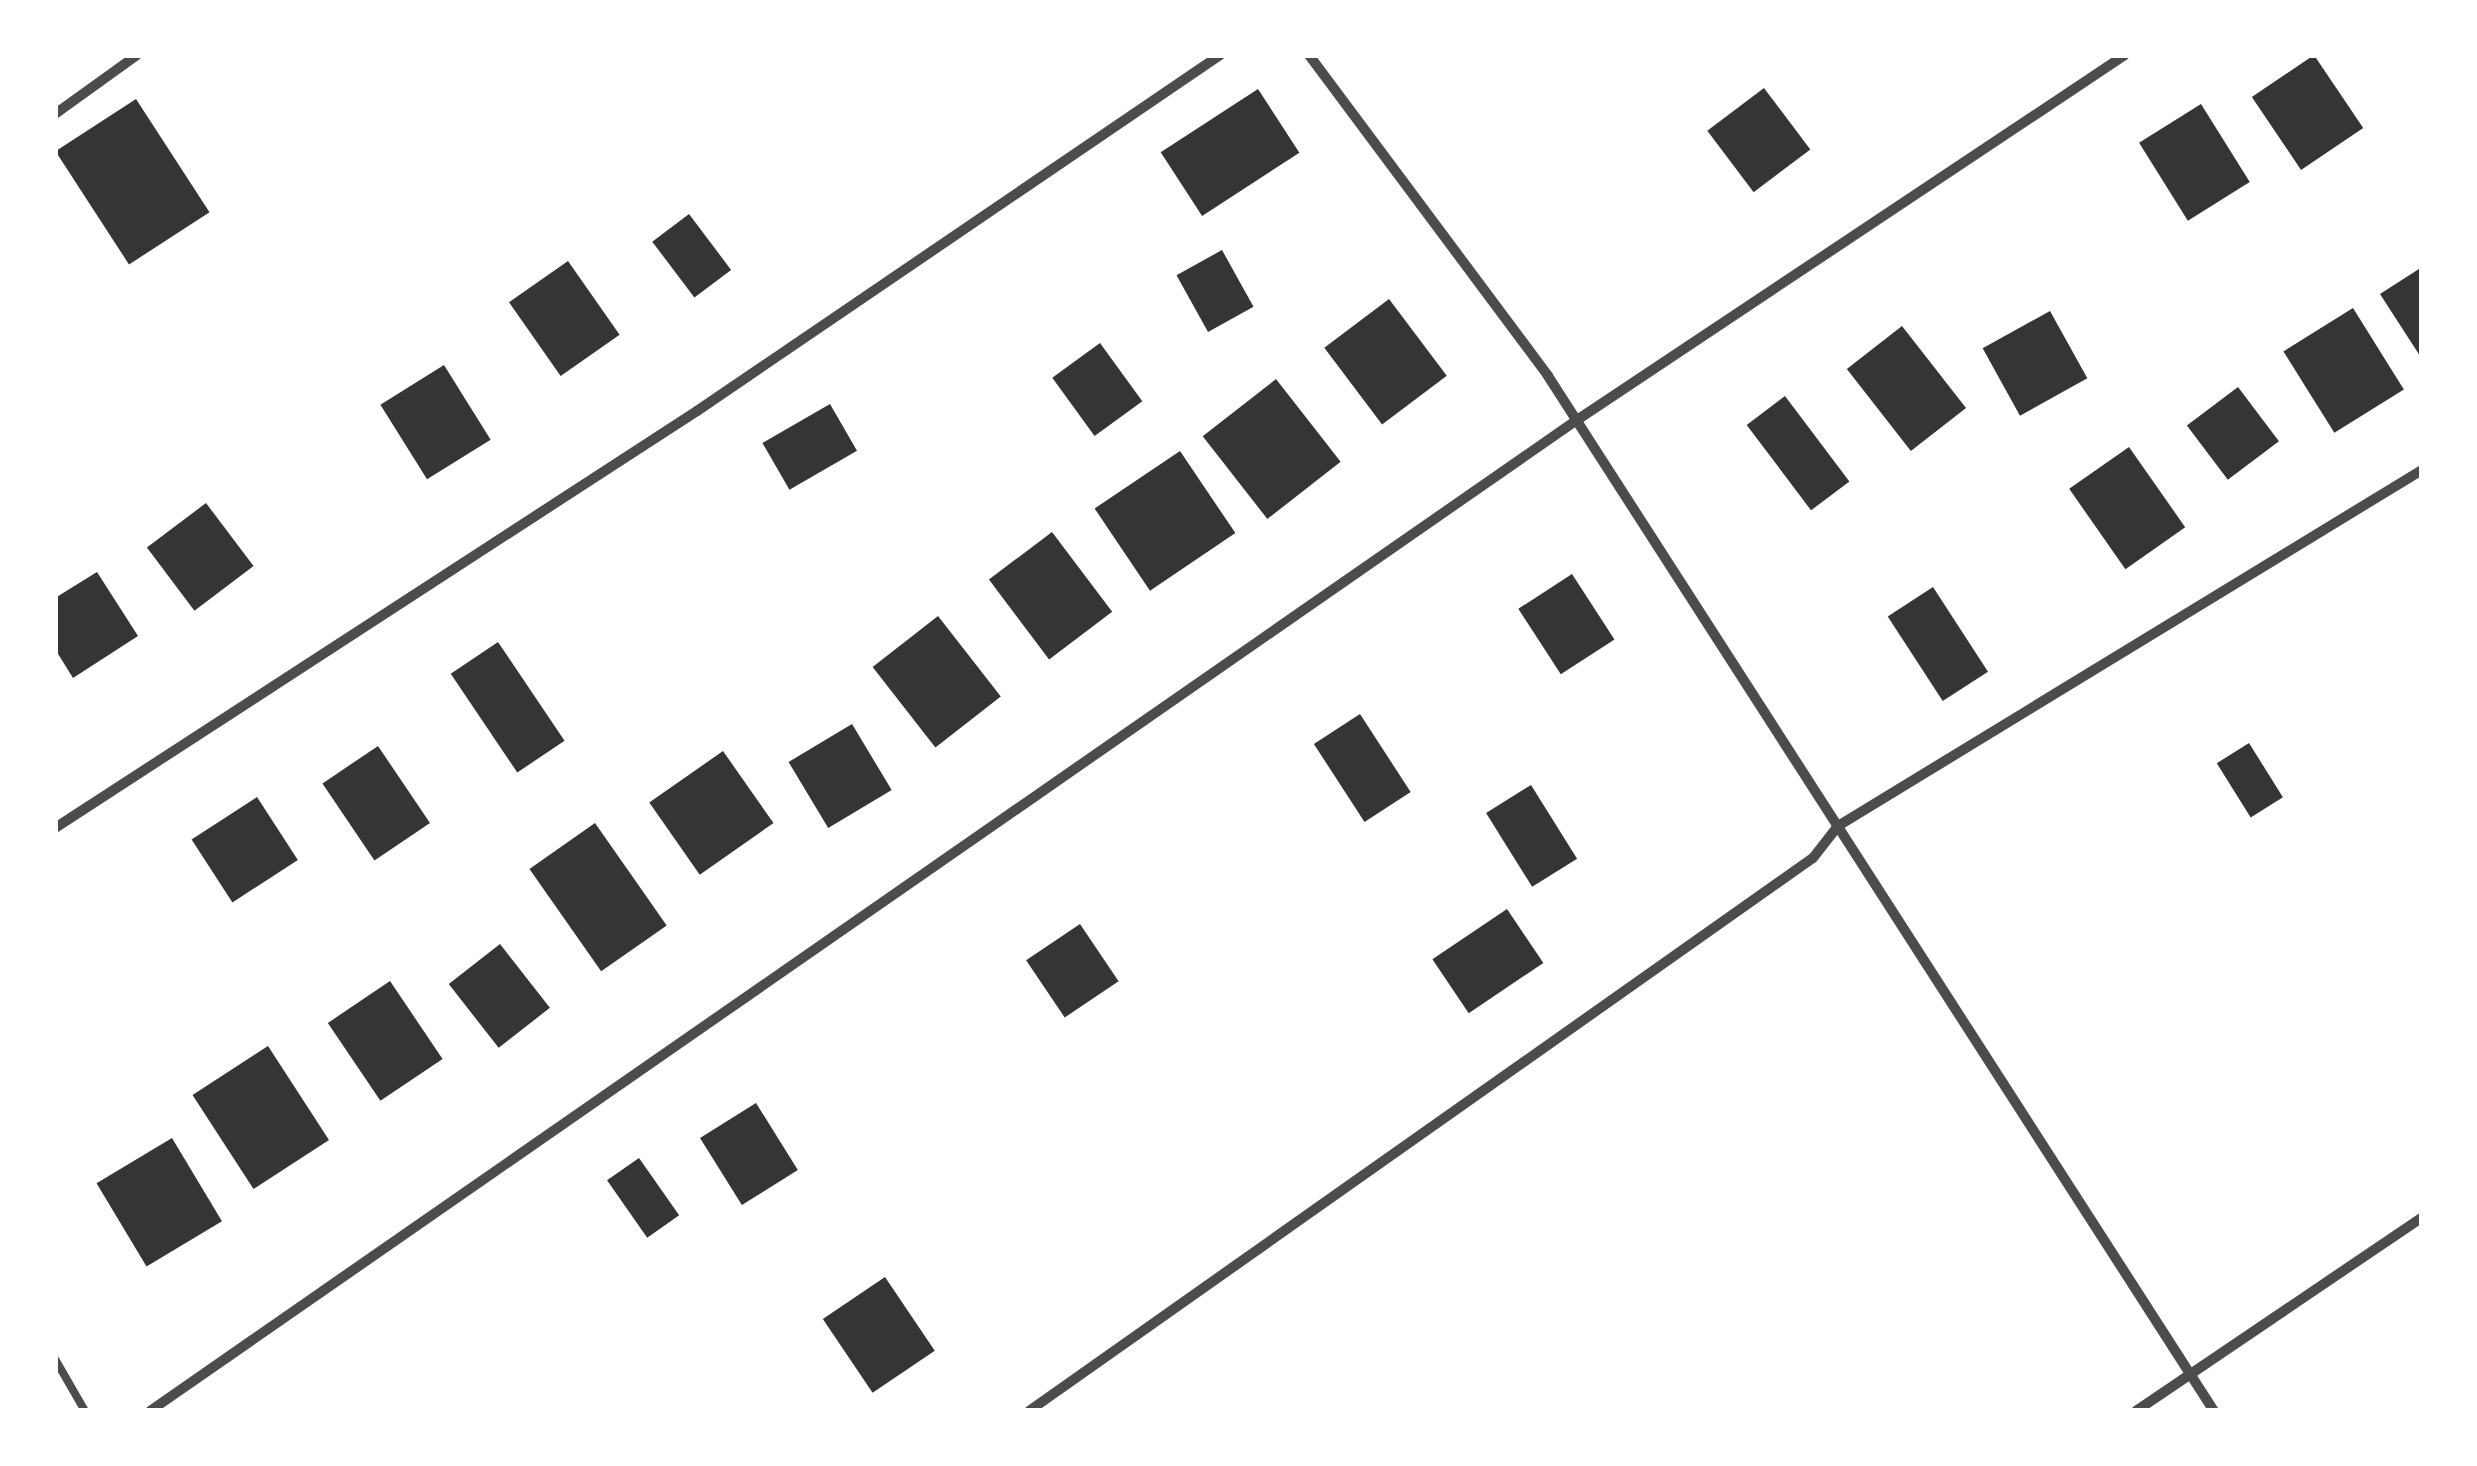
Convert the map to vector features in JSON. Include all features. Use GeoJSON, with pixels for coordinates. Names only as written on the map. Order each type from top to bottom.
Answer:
{"type":"FeatureCollection","features":[{"type":"Feature","properties":{"kind":"street"},"geometry":{"type":"LineString","coordinates":[[55,114],[137,55]]}},
{"type":"Feature","properties":{"kind":"street"},"geometry":{"type":"LineString","coordinates":[[55,828],[697,411],[1220,55]]}},
{"type":"Feature","properties":{"kind":"street"},"geometry":{"type":"LineString","coordinates":[[1309,55],[1548,376],[2214,1411]]}},
{"type":"Feature","properties":{"kind":"street"},"geometry":{"type":"LineString","coordinates":[[150,1411],[1577,420],[2125,55]]}},
{"type":"Feature","properties":{"kind":"street"},"geometry":{"type":"LineString","coordinates":[[1029,1411],[1813,858],[1838,826],[2422,470]]}},
{"type":"Feature","properties":{"kind":"street"},"geometry":{"type":"LineString","coordinates":[[2136,1411],[2422,1217]]}},
{"type":"Feature","properties":{"kind":"lane"},"geometry":{"type":"LineString","coordinates":[[55,1359],[85,1411]]}},
{"type":"Feature","properties":{"kind":"building"},"geometry":{"type":"Polygon","coordinates":[[[2314,55],[2363,128],[2301,170],[2252,97],[2314,55]]]}},
{"type":"Feature","properties":{"kind":"building"},"geometry":{"type":"Polygon","coordinates":[[[1764,88],[1810,149],[1754,192],[1707,131],[1764,88]]]}},
{"type":"Feature","properties":{"kind":"building"},"geometry":{"type":"Polygon","coordinates":[[[1258,89],[1299,153],[1202,216],[1161,152],[1258,89]]]}},
{"type":"Feature","properties":{"kind":"building"},"geometry":{"type":"Polygon","coordinates":[[[136,99],[210,212],[129,265],[55,151],[136,99]]]}},
{"type":"Feature","properties":{"kind":"building"},"geometry":{"type":"Polygon","coordinates":[[[2201,104],[2250,182],[2188,221],[2139,143],[2201,104]]]}},
{"type":"Feature","properties":{"kind":"building"},"geometry":{"type":"Polygon","coordinates":[[[689,214],[731,270],[694,298],[652,242],[689,214]]]}},
{"type":"Feature","properties":{"kind":"building"},"geometry":{"type":"Polygon","coordinates":[[[1222,250],[1254,307],[1208,332],[1177,275],[1222,250]]]}},
{"type":"Feature","properties":{"kind":"building"},"geometry":{"type":"Polygon","coordinates":[[[568,261],[620,335],[561,376],[509,302],[568,261]]]}},
{"type":"Feature","properties":{"kind":"building"},"geometry":{"type":"Polygon","coordinates":[[[2422,267],[2422,359],[2380,294],[2422,267]]]}},
{"type":"Feature","properties":{"kind":"building"},"geometry":{"type":"Polygon","coordinates":[[[1389,299],[1447,376],[1382,424],[1324,348],[1389,299]]]}},
{"type":"Feature","properties":{"kind":"building"},"geometry":{"type":"Polygon","coordinates":[[[2353,308],[2404,389],[2334,433],[2283,351],[2353,308]]]}},
{"type":"Feature","properties":{"kind":"building"},"geometry":{"type":"Polygon","coordinates":[[[2050,311],[2087,378],[2020,416],[1983,348],[2050,311]]]}},
{"type":"Feature","properties":{"kind":"building"},"geometry":{"type":"Polygon","coordinates":[[[1902,326],[1966,408],[1911,451],[1847,369],[1902,326]]]}},
{"type":"Feature","properties":{"kind":"building"},"geometry":{"type":"Polygon","coordinates":[[[1100,343],[1142,401],[1095,436],[1052,378],[1100,343]]]}},
{"type":"Feature","properties":{"kind":"building"},"geometry":{"type":"Polygon","coordinates":[[[444,365],[491,440],[427,479],[380,405],[444,365]]]}},
{"type":"Feature","properties":{"kind":"building"},"geometry":{"type":"Polygon","coordinates":[[[1276,379],[1341,462],[1267,519],[1203,436],[1276,379]]]}},
{"type":"Feature","properties":{"kind":"building"},"geometry":{"type":"Polygon","coordinates":[[[2238,387],[2279,441],[2228,480],[2187,426],[2238,387]]]}},
{"type":"Feature","properties":{"kind":"building"},"geometry":{"type":"Polygon","coordinates":[[[1785,396],[1849,481],[1811,510],[1747,425],[1785,396]]]}},
{"type":"Feature","properties":{"kind":"building"},"geometry":{"type":"Polygon","coordinates":[[[830,404],[857,451],[789,490],[762,443],[830,404]]]}},
{"type":"Feature","properties":{"kind":"building"},"geometry":{"type":"Polygon","coordinates":[[[2129,447],[2185,527],[2125,569],[2069,489],[2129,447]]]}},
{"type":"Feature","properties":{"kind":"building"},"geometry":{"type":"Polygon","coordinates":[[[1180,451],[1235,533],[1150,591],[1095,509],[1180,451]]]}},
{"type":"Feature","properties":{"kind":"building"},"geometry":{"type":"Polygon","coordinates":[[[206,503],[254,566],[194,611],[147,548],[206,503]]]}},
{"type":"Feature","properties":{"kind":"building"},"geometry":{"type":"Polygon","coordinates":[[[1052,532],[1112,612],[1049,659],[989,580],[1052,532]]]}},
{"type":"Feature","properties":{"kind":"building"},"geometry":{"type":"Polygon","coordinates":[[[97,572],[138,636],[73,678],[55,649],[55,598],[97,572]]]}},
{"type":"Feature","properties":{"kind":"building"},"geometry":{"type":"Polygon","coordinates":[[[1572,574],[1614,639],[1561,674],[1518,609],[1572,574]]]}},
{"type":"Feature","properties":{"kind":"building"},"geometry":{"type":"Polygon","coordinates":[[[1933,587],[1988,672],[1943,701],[1888,616],[1933,587]]]}},
{"type":"Feature","properties":{"kind":"building"},"geometry":{"type":"Polygon","coordinates":[[[938,616],[1001,696],[935,747],[873,667],[938,616]]]}},
{"type":"Feature","properties":{"kind":"building"},"geometry":{"type":"Polygon","coordinates":[[[498,642],[565,741],[517,773],[451,674],[498,642]]]}},
{"type":"Feature","properties":{"kind":"building"},"geometry":{"type":"Polygon","coordinates":[[[1360,714],[1411,792],[1365,822],[1314,744],[1360,714]]]}},
{"type":"Feature","properties":{"kind":"building"},"geometry":{"type":"Polygon","coordinates":[[[852,724],[892,790],[828,828],[789,762],[852,724]]]}},
{"type":"Feature","properties":{"kind":"building"},"geometry":{"type":"Polygon","coordinates":[[[2249,743],[2283,797],[2251,817],[2217,763],[2249,743]]]}},
{"type":"Feature","properties":{"kind":"building"},"geometry":{"type":"Polygon","coordinates":[[[378,746],[430,823],[374,861],[322,783],[378,746]]]}},
{"type":"Feature","properties":{"kind":"building"},"geometry":{"type":"Polygon","coordinates":[[[723,751],[773,823],[700,875],[649,803],[723,751]]]}},
{"type":"Feature","properties":{"kind":"building"},"geometry":{"type":"Polygon","coordinates":[[[1531,785],[1577,859],[1532,887],[1486,813],[1531,785]]]}},
{"type":"Feature","properties":{"kind":"building"},"geometry":{"type":"Polygon","coordinates":[[[257,797],[298,860],[232,902],[192,839],[257,797]]]}},
{"type":"Feature","properties":{"kind":"building"},"geometry":{"type":"Polygon","coordinates":[[[595,823],[667,925],[601,971],[529,869],[595,823]]]}},
{"type":"Feature","properties":{"kind":"building"},"geometry":{"type":"Polygon","coordinates":[[[1507,909],[1543,963],[1469,1013],[1432,959],[1507,909]]]}},
{"type":"Feature","properties":{"kind":"building"},"geometry":{"type":"Polygon","coordinates":[[[1080,924],[1119,981],[1065,1018],[1026,960],[1080,924]]]}},
{"type":"Feature","properties":{"kind":"building"},"geometry":{"type":"Polygon","coordinates":[[[500,944],[550,1008],[499,1048],[449,984],[500,944]]]}},
{"type":"Feature","properties":{"kind":"building"},"geometry":{"type":"Polygon","coordinates":[[[390,981],[443,1059],[380,1101],[328,1023],[390,981]]]}},
{"type":"Feature","properties":{"kind":"building"},"geometry":{"type":"Polygon","coordinates":[[[268,1046],[329,1140],[254,1189],[193,1095],[268,1046]]]}},
{"type":"Feature","properties":{"kind":"building"},"geometry":{"type":"Polygon","coordinates":[[[756,1103],[798,1170],[742,1205],[700,1138],[756,1103]]]}},
{"type":"Feature","properties":{"kind":"building"},"geometry":{"type":"Polygon","coordinates":[[[172,1138],[222,1221],[147,1266],[97,1183],[172,1138]]]}},
{"type":"Feature","properties":{"kind":"building"},"geometry":{"type":"Polygon","coordinates":[[[639,1158],[679,1215],[647,1238],[607,1180],[639,1158]]]}},
{"type":"Feature","properties":{"kind":"building"},"geometry":{"type":"Polygon","coordinates":[[[885,1277],[935,1351],[873,1393],[823,1319],[885,1277]]]}}]}
